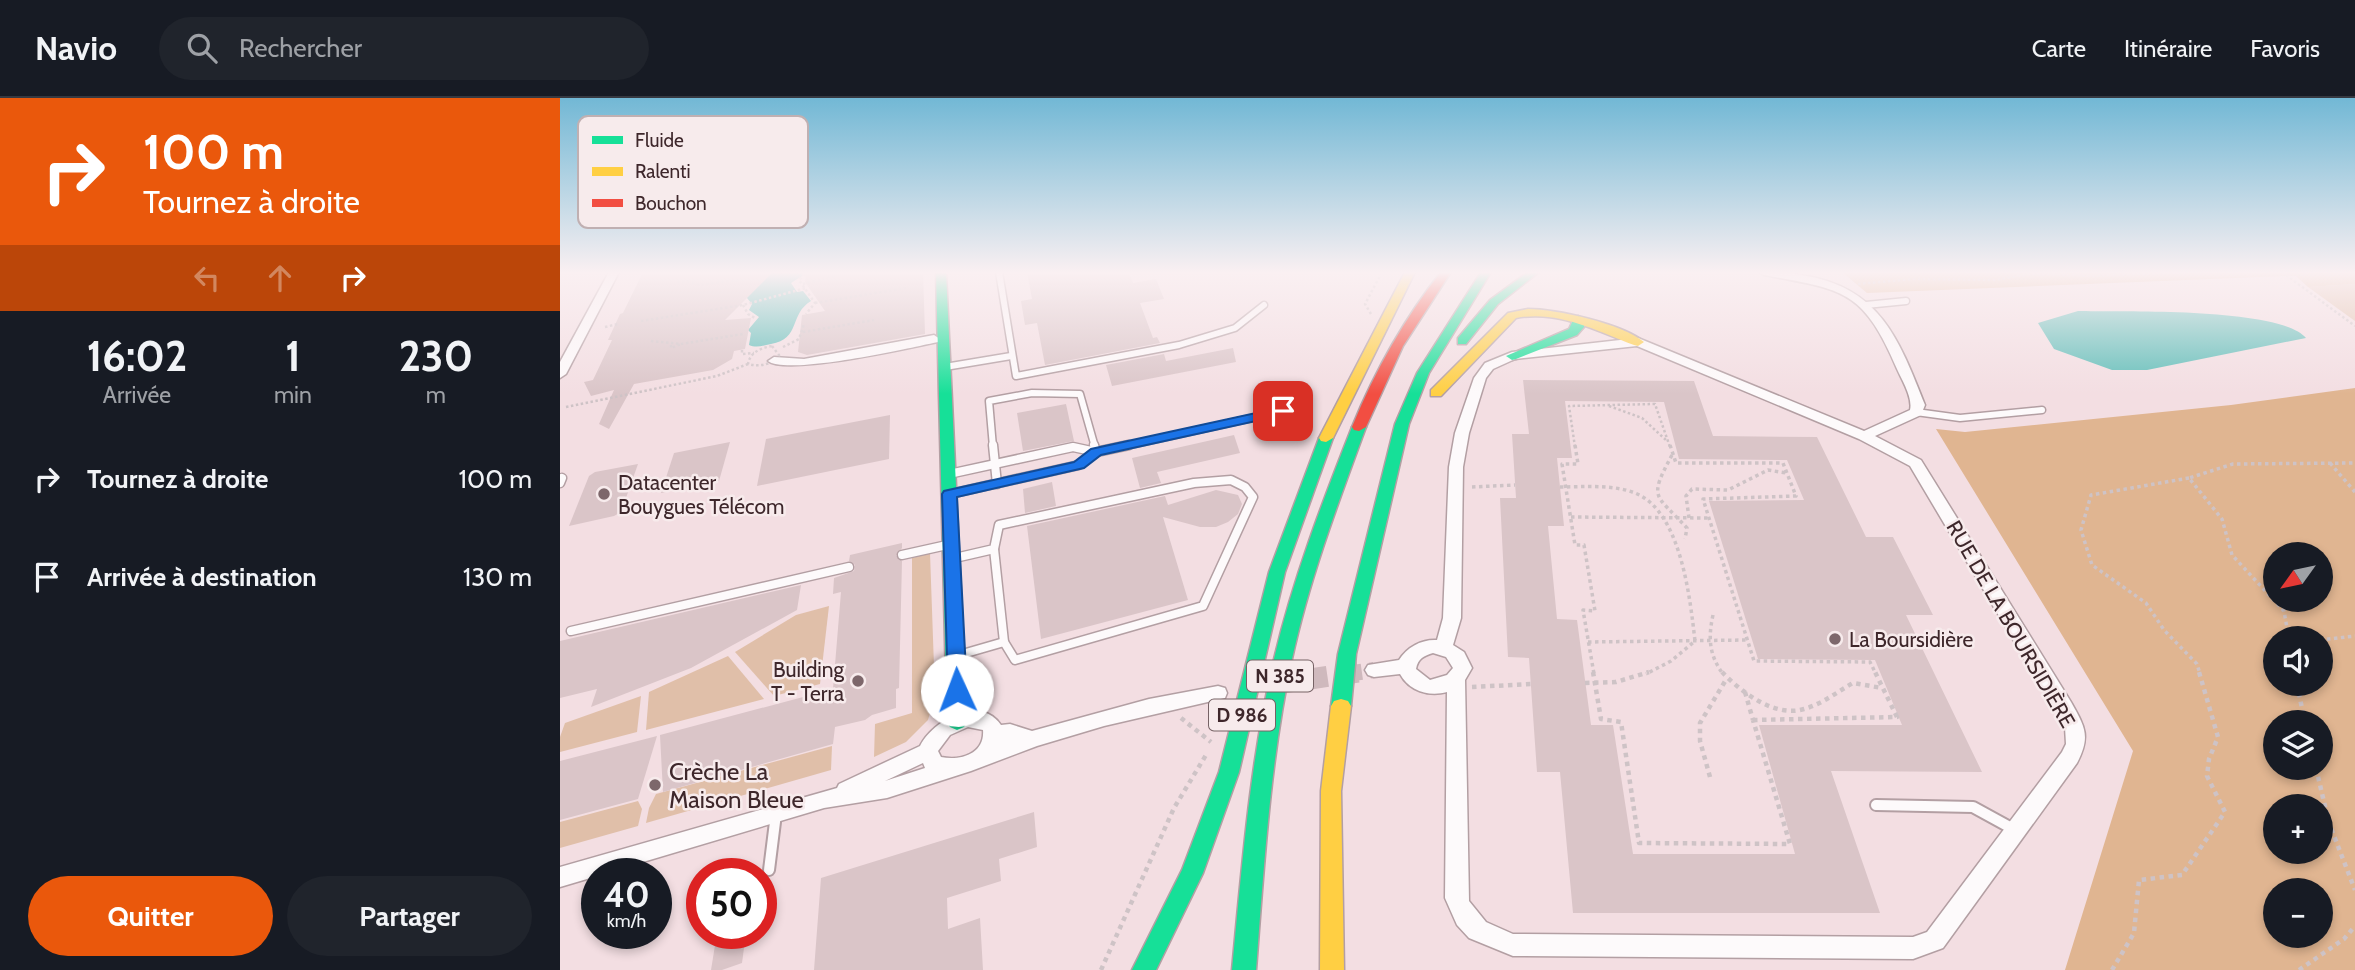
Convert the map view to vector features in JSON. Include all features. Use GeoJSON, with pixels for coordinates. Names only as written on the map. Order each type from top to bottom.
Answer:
{"type":"FeatureCollection","features":[{"type":"Feature","properties":{"kind":"main road"},"geometry":{"type":"LineString","coordinates":[[943,313],[957,722]]}},
{"type":"Feature","properties":{"kind":"main road","name":"D 986"},"geometry":{"type":"LineString","coordinates":[[1144,970],[1192,873],[1229,772],[1277,572],[1319,452],[1389,313]]}},
{"type":"Feature","properties":{"kind":"main road","name":"N 385"},"geometry":{"type":"LineString","coordinates":[[1244,970],[1258,804],[1283,659],[1316,540],[1371,394],[1418,313]]}},
{"type":"Feature","properties":{"kind":"main road","name":"N 385"},"geometry":{"type":"LineString","coordinates":[[1332,970],[1331,791],[1347,654],[1390,482],[1398,438],[1423,373],[1461,313]]}},
{"type":"Feature","properties":{"kind":"main road"},"geometry":{"type":"LineString","coordinates":[[1483,313],[1449,361],[1433,399],[1512,315],[1518,313]]}},
{"type":"Feature","properties":{"kind":"main road"},"geometry":{"type":"LineString","coordinates":[[1554,313],[1639,342]]}},
{"type":"Feature","properties":{"kind":"main road"},"geometry":{"type":"LineString","coordinates":[[1511,356],[1573,332],[1578,327],[1578,320]]}},
{"type":"Feature","properties":{"kind":"main road"},"geometry":{"type":"LineString","coordinates":[[1390,482],[1402,475],[1418,428]]}},
{"type":"Feature","properties":{"kind":"street"},"geometry":{"type":"LineString","coordinates":[[560,374],[592,313]]}},
{"type":"Feature","properties":{"kind":"street"},"geometry":{"type":"LineString","coordinates":[[1864,436],[1916,412],[1918,405],[1902,360],[1871,313]]}},
{"type":"Feature","properties":{"kind":"street"},"geometry":{"type":"LineString","coordinates":[[775,356],[804,363],[831,353],[934,339]]}},
{"type":"Feature","properties":{"kind":"street","name":"RUE DE LA BOURSIDIÈRE"},"geometry":{"type":"LineString","coordinates":[[1639,342],[1894,449],[1916,463],[2075,727],[2076,744],[2070,757],[2018,831],[1935,940],[1913,948],[1513,945],[1488,938],[1464,919],[1456,898],[1456,683],[1462,666],[1460,659],[1444,647],[1452,618],[1454,488],[1462,433],[1480,378],[1489,366],[1511,356],[1639,342]]}},
{"type":"Feature","properties":{"kind":"street"},"geometry":{"type":"LineString","coordinates":[[1444,647],[1420,649],[1409,657],[1406,666],[1410,677],[1422,686],[1456,683]]}},
{"type":"Feature","properties":{"kind":"street"},"geometry":{"type":"LineString","coordinates":[[1374,670],[1406,666]]}},
{"type":"Feature","properties":{"kind":"street"},"geometry":{"type":"LineString","coordinates":[[980,757],[1001,754],[1031,739],[1166,701],[1218,693]]}},
{"type":"Feature","properties":{"kind":"street"},"geometry":{"type":"LineString","coordinates":[[560,877],[824,800],[887,789],[970,763],[980,757],[992,742],[994,734],[986,722],[968,719],[957,722],[935,737],[928,751],[824,800]]}},
{"type":"Feature","properties":{"kind":"street"},"geometry":{"type":"LineString","coordinates":[[994,734],[1010,732],[1031,739]]}},
{"type":"Feature","properties":{"kind":"street"},"geometry":{"type":"LineString","coordinates":[[928,751],[933,763],[949,768]]}},
{"type":"Feature","properties":{"kind":"lane"},"geometry":{"type":"LineString","coordinates":[[1005,313],[1016,376],[1179,345],[1235,328],[1254,313]]}},
{"type":"Feature","properties":{"kind":"lane"},"geometry":{"type":"LineString","coordinates":[[945,367],[1011,356]]}},
{"type":"Feature","properties":{"kind":"lane"},"geometry":{"type":"LineString","coordinates":[[997,484],[989,401],[1032,393],[1080,394],[1096,452]]}},
{"type":"Feature","properties":{"kind":"lane"},"geometry":{"type":"LineString","coordinates":[[1916,412],[1960,418],[2042,410]]}},
{"type":"Feature","properties":{"kind":"lane"},"geometry":{"type":"LineString","coordinates":[[949,474],[1073,447],[1096,452],[1283,411]]}},
{"type":"Feature","properties":{"kind":"lane"},"geometry":{"type":"LineString","coordinates":[[950,494],[1079,465],[1096,452]]}},
{"type":"Feature","properties":{"kind":"lane"},"geometry":{"type":"LineString","coordinates":[[1231,480],[1245,487],[1253,497],[1203,606],[1016,660],[1004,642],[994,549],[999,525],[1194,483],[1231,480]]}},
{"type":"Feature","properties":{"kind":"lane"},"geometry":{"type":"LineString","coordinates":[[902,555],[994,549]]}},
{"type":"Feature","properties":{"kind":"lane"},"geometry":{"type":"LineString","coordinates":[[571,631],[849,567]]}},
{"type":"Feature","properties":{"kind":"lane"},"geometry":{"type":"LineString","coordinates":[[956,656],[1004,642]]}},
{"type":"Feature","properties":{"kind":"lane"},"geometry":{"type":"LineString","coordinates":[[1876,805],[1973,807],[2018,831]]}},
{"type":"Feature","properties":{"kind":"lane"},"geometry":{"type":"LineString","coordinates":[[770,858],[776,814]]}},
{"type":"Feature","properties":{"kind":"path"},"geometry":{"type":"LineString","coordinates":[[641,321],[694,313]]}},
{"type":"Feature","properties":{"kind":"path"},"geometry":{"type":"LineString","coordinates":[[750,313],[755,318]]}},
{"type":"Feature","properties":{"kind":"path"},"geometry":{"type":"LineString","coordinates":[[2337,313],[2355,326]]}},
{"type":"Feature","properties":{"kind":"path"},"geometry":{"type":"LineString","coordinates":[[803,332],[874,320]]}},
{"type":"Feature","properties":{"kind":"path"},"geometry":{"type":"LineString","coordinates":[[605,327],[618,324]]}},
{"type":"Feature","properties":{"kind":"path"},"geometry":{"type":"LineString","coordinates":[[775,356],[799,339],[804,324]]}},
{"type":"Feature","properties":{"kind":"path"},"geometry":{"type":"LineString","coordinates":[[651,341],[671,345],[671,348],[743,334]]}},
{"type":"Feature","properties":{"kind":"path"},"geometry":{"type":"LineString","coordinates":[[742,350],[741,354],[755,353]]}},
{"type":"Feature","properties":{"kind":"path"},"geometry":{"type":"LineString","coordinates":[[566,407],[717,376],[748,364]]}},
{"type":"Feature","properties":{"kind":"path"},"geometry":{"type":"LineString","coordinates":[[1745,692],[1752,720],[1790,844],[1639,843],[1620,722],[1601,719],[1583,610],[1595,611],[1584,545],[1575,545],[1563,487],[1562,464],[1578,464],[1569,406],[1656,404],[1676,463],[1783,463],[1797,496],[1703,499],[1754,661],[1870,662],[1897,717],[1752,720]]}},
{"type":"Feature","properties":{"kind":"path"},"geometry":{"type":"LineString","coordinates":[[1602,405],[1638,416],[1657,428],[1670,446]]}},
{"type":"Feature","properties":{"kind":"path"},"geometry":{"type":"LineString","coordinates":[[1672,455],[1656,485],[1657,495],[1687,528],[1685,539]]}},
{"type":"Feature","properties":{"kind":"path"},"geometry":{"type":"LineString","coordinates":[[2330,463],[2355,492]]}},
{"type":"Feature","properties":{"kind":"path"},"geometry":{"type":"LineString","coordinates":[[2112,970],[2134,933],[2138,880],[2182,874],[2225,812],[2206,781],[2208,756],[2218,737],[2197,664],[2164,630],[2146,603],[2092,565],[2081,530],[2091,495],[2189,478],[2233,464],[2355,463]]}},
{"type":"Feature","properties":{"kind":"path"},"geometry":{"type":"LineString","coordinates":[[1689,518],[1686,496],[1692,489],[1728,489],[1768,470],[1788,473]]}},
{"type":"Feature","properties":{"kind":"path"},"geometry":{"type":"LineString","coordinates":[[2189,478],[2222,519],[2232,555],[2284,611],[2287,626]]}},
{"type":"Feature","properties":{"kind":"path"},"geometry":{"type":"LineString","coordinates":[[1454,488],[1515,485]]}},
{"type":"Feature","properties":{"kind":"path"},"geometry":{"type":"LineString","coordinates":[[1563,487],[1623,490],[1638,494],[1664,518],[1672,536],[1691,607],[1695,641]]}},
{"type":"Feature","properties":{"kind":"path"},"geometry":{"type":"LineString","coordinates":[[1571,517],[1709,518]]}},
{"type":"Feature","properties":{"kind":"path"},"geometry":{"type":"LineString","coordinates":[[1713,615],[1711,655],[1727,678],[1757,700],[1791,711],[1815,706],[1853,683],[1882,688]]}},
{"type":"Feature","properties":{"kind":"path"},"geometry":{"type":"LineString","coordinates":[[2333,639],[2355,636]]}},
{"type":"Feature","properties":{"kind":"path"},"geometry":{"type":"LineString","coordinates":[[1588,642],[1747,640]]}},
{"type":"Feature","properties":{"kind":"path"},"geometry":{"type":"LineString","coordinates":[[1585,683],[1622,683],[1650,674],[1682,654],[1695,641]]}},
{"type":"Feature","properties":{"kind":"path"},"geometry":{"type":"LineString","coordinates":[[1710,777],[1697,732],[1706,709],[1721,694],[1727,678]]}},
{"type":"Feature","properties":{"kind":"path"},"geometry":{"type":"LineString","coordinates":[[1456,683],[1531,684]]}},
{"type":"Feature","properties":{"kind":"path"},"geometry":{"type":"LineString","coordinates":[[1101,970],[1174,808],[1212,743],[1177,714]]}},
{"type":"Feature","properties":{"kind":"path"},"geometry":{"type":"LineString","coordinates":[[2319,780],[2329,823],[2355,890]]}},
{"type":"Feature","properties":{"kind":"path"},"geometry":{"type":"LineString","coordinates":[[2299,970],[2344,939],[2355,926]]}},
{"type":"Feature","properties":{"kind":"shaded area"},"geometry":{"type":"Polygon","coordinates":[[[2344,313],[2355,313],[2355,321],[2344,313]]]}},
{"type":"Feature","properties":{"kind":"shaded area"},"geometry":{"type":"Polygon","coordinates":[[[2355,388],[2355,970],[2065,970],[2133,751],[1936,429],[1965,432],[2231,405],[2355,388]]]}},
{"type":"Feature","properties":{"kind":"shaded area"},"geometry":{"type":"Polygon","coordinates":[[[930,553],[935,695],[928,720],[906,742],[874,757],[875,724],[912,713],[912,558],[930,553]]]}},
{"type":"Feature","properties":{"kind":"shaded area"},"geometry":{"type":"Polygon","coordinates":[[[829,606],[820,684],[774,696],[735,652],[796,615],[829,606]]]}},
{"type":"Feature","properties":{"kind":"shaded area"},"geometry":{"type":"Polygon","coordinates":[[[728,656],[764,699],[646,730],[649,692],[728,656]]]}},
{"type":"Feature","properties":{"kind":"shaded area"},"geometry":{"type":"Polygon","coordinates":[[[641,696],[637,732],[560,752],[560,737],[565,723],[641,696]]]}},
{"type":"Feature","properties":{"kind":"shaded area"},"geometry":{"type":"Polygon","coordinates":[[[832,746],[831,770],[646,823],[656,794],[832,746]]]}},
{"type":"Feature","properties":{"kind":"shaded area"},"geometry":{"type":"Polygon","coordinates":[[[638,801],[642,809],[638,826],[560,848],[560,822],[638,801]]]}},
{"type":"Feature","properties":{"kind":"water"},"geometry":{"type":"Polygon","coordinates":[[[753,313],[800,313],[787,337],[759,346],[749,345],[751,333],[748,330],[759,317],[753,313]]]}},
{"type":"Feature","properties":{"kind":"water"},"geometry":{"type":"Polygon","coordinates":[[[2072,313],[2199,313],[2266,321],[2291,328],[2306,338],[2147,370],[2112,370],[2054,349],[2038,323],[2072,313]]]}},
{"type":"Feature","properties":{"kind":"building"},"geometry":{"type":"Polygon","coordinates":[[[732,313],[725,320],[751,318],[745,349],[734,351],[732,359],[713,370],[634,384],[609,429],[599,424],[614,390],[591,396],[584,382],[593,380],[612,340],[608,340],[620,314],[732,313]]]}},
{"type":"Feature","properties":{"kind":"building"},"geometry":{"type":"Polygon","coordinates":[[[924,313],[925,334],[807,355],[798,352],[802,315],[924,313]]]}},
{"type":"Feature","properties":{"kind":"building"},"geometry":{"type":"Polygon","coordinates":[[[1023,313],[1144,313],[1153,338],[1157,337],[1160,343],[1045,365],[1037,323],[1025,325],[1023,313]]]}},
{"type":"Feature","properties":{"kind":"building"},"geometry":{"type":"Polygon","coordinates":[[[1233,348],[1236,362],[1112,386],[1106,365],[1164,354],[1166,361],[1233,348]]]}},
{"type":"Feature","properties":{"kind":"building","name":"La Boursidière"},"geometry":{"type":"Polygon","coordinates":[[[1523,380],[1694,381],[1713,436],[1817,437],[1866,537],[1893,537],[1933,615],[1906,615],[1982,772],[1831,771],[1880,913],[1573,913],[1560,772],[1537,772],[1529,658],[1508,657],[1500,498],[1516,498],[1512,434],[1529,434],[1523,380]],[[1565,401],[1572,458],[1557,458],[1564,526],[1548,526],[1557,619],[1577,620],[1591,725],[1613,725],[1633,854],[1795,854],[1759,725],[1902,725],[1875,660],[1758,659],[1709,501],[1804,500],[1787,460],[1679,459],[1664,402],[1565,401]]]}},
{"type":"Feature","properties":{"kind":"building"},"geometry":{"type":"Polygon","coordinates":[[[1066,404],[1074,441],[1023,451],[1017,413],[1066,404]]]}},
{"type":"Feature","properties":{"kind":"building"},"geometry":{"type":"Polygon","coordinates":[[[890,415],[889,459],[757,486],[766,439],[890,415]]]}},
{"type":"Feature","properties":{"kind":"building"},"geometry":{"type":"Polygon","coordinates":[[[1234,435],[1240,453],[1157,472],[1161,483],[1140,488],[1132,458],[1234,435]]]}},
{"type":"Feature","properties":{"kind":"building","name":"Datacenter Bouygues Télécom"},"geometry":{"type":"Polygon","coordinates":[[[730,442],[719,481],[661,493],[674,453],[730,442]]]}},
{"type":"Feature","properties":{"kind":"building","name":"Datacenter Bouygues Télécom"},"geometry":{"type":"Polygon","coordinates":[[[638,464],[621,512],[569,526],[589,476],[595,472],[638,464]]]}},
{"type":"Feature","properties":{"kind":"building"},"geometry":{"type":"Polygon","coordinates":[[[1052,482],[1056,506],[1025,513],[1023,489],[1052,482]]]}},
{"type":"Feature","properties":{"kind":"building"},"geometry":{"type":"Polygon","coordinates":[[[1216,490],[1238,495],[1242,504],[1238,514],[1228,522],[1216,527],[1200,527],[1163,517],[1188,600],[1041,639],[1027,526],[1165,496],[1168,505],[1216,490]]]}},
{"type":"Feature","properties":{"kind":"building","name":"Building T - Terra"},"geometry":{"type":"Polygon","coordinates":[[[902,543],[896,556],[902,561],[899,688],[896,689],[896,708],[872,715],[865,720],[835,727],[833,744],[663,792],[660,735],[833,689],[841,592],[833,594],[834,578],[854,571],[855,565],[849,561],[850,555],[902,543]]]}},
{"type":"Feature","properties":{"kind":"building","name":"Building T - Terra"},"geometry":{"type":"Polygon","coordinates":[[[801,585],[797,610],[691,668],[591,707],[597,689],[560,698],[560,641],[801,585]]]}},
{"type":"Feature","properties":{"kind":"building"},"geometry":{"type":"Polygon","coordinates":[[[657,736],[638,799],[560,820],[560,761],[657,736]]]}},
{"type":"Feature","properties":{"kind":"building"},"geometry":{"type":"Polygon","coordinates":[[[1034,812],[1037,847],[999,859],[1001,881],[947,898],[948,929],[980,918],[983,970],[814,970],[821,878],[1034,812]]]}},
{"type":"Feature","properties":{"kind":"building"},"geometry":{"type":"Polygon","coordinates":[[[714,949],[744,949],[742,963],[722,970],[711,970],[714,949]]]}},
{"type":"Feature","properties":{"kind":"tunnel"},"geometry":{"type":"LineString","coordinates":[[1346,674],[1374,670]]}},
{"type":"Feature","properties":{"kind":"tunnel"},"geometry":{"type":"LineString","coordinates":[[1276,684],[1358,672]]}},
{"type":"Feature","properties":{"kind":"traffic: fast"},"geometry":{"type":"LineString","coordinates":[[942,313],[957,722]]}},
{"type":"Feature","properties":{"kind":"traffic: fast"},"geometry":{"type":"LineString","coordinates":[[1341,706],[1347,654],[1402,424],[1423,373],[1461,313]]}},
{"type":"Feature","properties":{"kind":"traffic: fast"},"geometry":{"type":"LineString","coordinates":[[1462,341],[1485,313]]}},
{"type":"Feature","properties":{"kind":"traffic: fast"},"geometry":{"type":"LineString","coordinates":[[1512,356],[1573,332],[1578,327],[1578,320]]}},
{"type":"Feature","properties":{"kind":"traffic: fast"},"geometry":{"type":"LineString","coordinates":[[1244,970],[1263,775],[1283,659],[1307,570],[1359,427]]}},
{"type":"Feature","properties":{"kind":"traffic: fast"},"geometry":{"type":"LineString","coordinates":[[1144,970],[1192,873],[1229,772],[1277,572],[1326,438]]}},
{"type":"Feature","properties":{"kind":"traffic: slow"},"geometry":{"type":"LineString","coordinates":[[1326,438],[1389,313]]}},
{"type":"Feature","properties":{"kind":"traffic: slow"},"geometry":{"type":"LineString","coordinates":[[1436,393],[1512,315],[1524,313]]}},
{"type":"Feature","properties":{"kind":"traffic: slow"},"geometry":{"type":"LineString","coordinates":[[1550,313],[1576,318],[1638,342]]}},
{"type":"Feature","properties":{"kind":"traffic: slow"},"geometry":{"type":"LineString","coordinates":[[1332,970],[1331,791],[1341,706]]}},
{"type":"Feature","properties":{"kind":"traffic: jam"},"geometry":{"type":"LineString","coordinates":[[1359,427],[1396,346],[1417,313]]}},
{"type":"Feature","properties":{"kind":"place","name":"Datacenter Bouygues Télécom"},"geometry":{"type":"Point","coordinates":[604,494]}},
{"type":"Feature","properties":{"kind":"place","name":"La Boursidière"},"geometry":{"type":"Point","coordinates":[1835,639]}},
{"type":"Feature","properties":{"kind":"place","name":"Building T - Terra"},"geometry":{"type":"Point","coordinates":[858,681]}},
{"type":"Feature","properties":{"kind":"place","name":"Crèche La Maison Bleue"},"geometry":{"type":"Point","coordinates":[655,785]}},
{"type":"Feature","properties":{"kind":"route"},"geometry":{"type":"LineString","coordinates":[[957,690],[950,494],[1079,465],[1096,452],[1283,411]]}}]}
